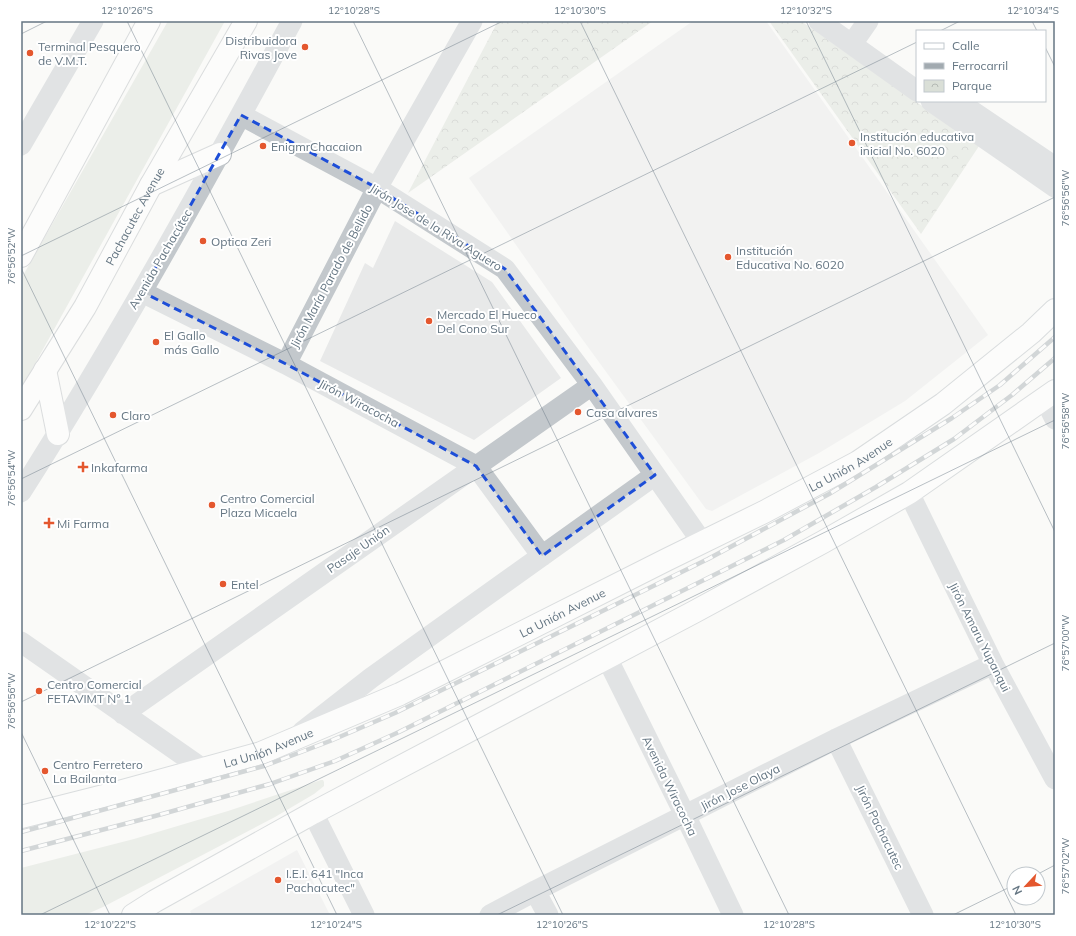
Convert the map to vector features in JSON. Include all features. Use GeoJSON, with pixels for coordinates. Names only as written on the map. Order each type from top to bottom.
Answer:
{"type":"FeatureCollection","features":[{"type":"Feature","properties":{"kind":"street"},"geometry":{"type":"LineString","coordinates":[[21,145],[93,21]]}},
{"type":"Feature","properties":{"kind":"street"},"geometry":{"type":"LineString","coordinates":[[23,249],[149,21]]}},
{"type":"Feature","properties":{"kind":"street","name":"Pachacutec Avenue"},"geometry":{"type":"LineString","coordinates":[[21,409],[85,307],[151,185],[246,21]]}},
{"type":"Feature","properties":{"kind":"street","name":"Avenida Pachacútec"},"geometry":{"type":"LineString","coordinates":[[21,492],[58,434],[142,292],[220,154],[292,21]]}},
{"type":"Feature","properties":{"kind":"street","name":"Jirón María Parado de Bellido"},"geometry":{"type":"LineString","coordinates":[[286,364],[377,188],[472,21]]}},
{"type":"Feature","properties":{"kind":"street"},"geometry":{"type":"LineString","coordinates":[[819,21],[916,90]]}},
{"type":"Feature","properties":{"kind":"street"},"geometry":{"type":"LineString","coordinates":[[852,44],[868,21]]}},
{"type":"Feature","properties":{"kind":"street"},"geometry":{"type":"LineString","coordinates":[[852,44],[887,54],[916,73]]}},
{"type":"Feature","properties":{"kind":"street"},"geometry":{"type":"LineString","coordinates":[[934,102],[955,109],[1055,167]]}},
{"type":"Feature","properties":{"kind":"street"},"geometry":{"type":"LineString","coordinates":[[955,109],[1055,187]]}},
{"type":"Feature","properties":{"kind":"street","name":"Jirón Jose de la Riva Aguero"},"geometry":{"type":"LineString","coordinates":[[241,115],[377,188],[505,269],[592,385],[702,542]]}},
{"type":"Feature","properties":{"kind":"street"},"geometry":{"type":"LineString","coordinates":[[151,185],[220,154]]}},
{"type":"Feature","properties":{"kind":"street","name":"Jirón Wiracocha"},"geometry":{"type":"LineString","coordinates":[[142,292],[286,364],[476,466],[542,556]]}},
{"type":"Feature","properties":{"kind":"street","name":"La Unión Avenue"},"geometry":{"type":"LineString","coordinates":[[21,817],[203,769],[261,752],[400,694],[764,512],[858,462],[943,404],[1031,333],[1055,310]]}},
{"type":"Feature","properties":{"kind":"street"},"geometry":{"type":"LineString","coordinates":[[45,370],[58,434]]}},
{"type":"Feature","properties":{"kind":"street","name":"Pasaje Unión"},"geometry":{"type":"LineString","coordinates":[[123,714],[592,385]]}},
{"type":"Feature","properties":{"kind":"street"},"geometry":{"type":"LineString","coordinates":[[133,915],[155,901],[313,813],[823,542],[909,493],[1050,395],[1055,419]]}},
{"type":"Feature","properties":{"kind":"street"},"geometry":{"type":"LineString","coordinates":[[292,740],[371,678],[656,475]]}},
{"type":"Feature","properties":{"kind":"street","name":"Jirón Amaru Yupanqui"},"geometry":{"type":"LineString","coordinates":[[909,493],[993,664],[1055,779]]}},
{"type":"Feature","properties":{"kind":"street"},"geometry":{"type":"LineString","coordinates":[[21,642],[203,769]]}},
{"type":"Feature","properties":{"kind":"street","name":"Avenida Wiracocha"},"geometry":{"type":"LineString","coordinates":[[607,658],[733,915]]}},
{"type":"Feature","properties":{"kind":"street","name":"Jirón Jose Olaya"},"geometry":{"type":"LineString","coordinates":[[490,915],[836,739],[993,664]]}},
{"type":"Feature","properties":{"kind":"street","name":"Jirón Pachacutec"},"geometry":{"type":"LineString","coordinates":[[836,739],[923,915]]}},
{"type":"Feature","properties":{"kind":"street"},"geometry":{"type":"LineString","coordinates":[[313,813],[364,915]]}},
{"type":"Feature","properties":{"kind":"street"},"geometry":{"type":"LineString","coordinates":[[535,891],[548,915]]}},
{"type":"Feature","properties":{"kind":"highlighted area"},"geometry":{"type":"Polygon","coordinates":[[[241,115],[377,188],[505,269],[655,475],[542,556],[476,466],[286,364],[142,292],[241,115]]]}},
{"type":"Feature","properties":{"kind":"shaded area","name":"Institución Educativa No. 6020"},"geometry":{"type":"Polygon","coordinates":[[[693,21],[766,21],[988,335],[905,401],[819,453],[712,511],[706,509],[580,336],[469,178],[693,21]]]}},
{"type":"Feature","properties":{"kind":"shaded area","name":"Mercado El Hueco Del Cono Sur"},"geometry":{"type":"Polygon","coordinates":[[[395,221],[492,282],[561,378],[474,440],[320,361],[365,263],[373,268],[395,221]]]}},
{"type":"Feature","properties":{"kind":"shaded area","name":"I.E.I. 641 \"Inca Pachacutec\""},"geometry":{"type":"Polygon","coordinates":[[[297,850],[330,915],[192,915],[190,911],[297,850]]]}},
{"type":"Feature","properties":{"kind":"green space"},"geometry":{"type":"Polygon","coordinates":[[[168,21],[225,21],[21,389],[21,279],[168,21]]]}},
{"type":"Feature","properties":{"kind":"green space"},"geometry":{"type":"Polygon","coordinates":[[[498,21],[653,21],[408,193],[498,21]]]}},
{"type":"Feature","properties":{"kind":"green space"},"geometry":{"type":"Polygon","coordinates":[[[769,21],[801,21],[979,146],[921,234],[769,21]]]}},
{"type":"Feature","properties":{"kind":"green space"},"geometry":{"type":"Polygon","coordinates":[[[321,780],[324,782],[324,786],[314,794],[275,817],[103,907],[85,915],[21,915],[21,868],[134,839],[228,811],[321,780]]]}},
{"type":"Feature","properties":{"kind":"railway"},"geometry":{"type":"LineString","coordinates":[[21,832],[264,766],[330,741],[395,713],[708,559],[829,494],[952,418],[1000,385],[1055,337]]}},
{"type":"Feature","properties":{"kind":"railway"},"geometry":{"type":"LineString","coordinates":[[21,851],[270,784],[335,761],[399,732],[784,540],[876,487],[954,439],[1012,395],[1055,358]]}},
{"type":"Feature","properties":{"kind":"place","name":"Distribuidora Rivas Jove"},"geometry":{"type":"Point","coordinates":[305,47]}},
{"type":"Feature","properties":{"kind":"place","name":"Terminal Pesquero de V.M.T."},"geometry":{"type":"Point","coordinates":[30,53]}},
{"type":"Feature","properties":{"kind":"place","name":"Institución educativa inicial No. 6020"},"geometry":{"type":"Point","coordinates":[852,143]}},
{"type":"Feature","properties":{"kind":"place","name":"EnigmrChacaion"},"geometry":{"type":"Point","coordinates":[263,146]}},
{"type":"Feature","properties":{"kind":"place","name":"Optica Zeri"},"geometry":{"type":"Point","coordinates":[203,241]}},
{"type":"Feature","properties":{"kind":"place","name":"Institución Educativa No. 6020"},"geometry":{"type":"Point","coordinates":[728,257]}},
{"type":"Feature","properties":{"kind":"place","name":"Mercado El Hueco Del Cono Sur"},"geometry":{"type":"Point","coordinates":[429,321]}},
{"type":"Feature","properties":{"kind":"place","name":"El Gallo más Gallo"},"geometry":{"type":"Point","coordinates":[156,342]}},
{"type":"Feature","properties":{"kind":"place","name":"Casa alvares"},"geometry":{"type":"Point","coordinates":[578,412]}},
{"type":"Feature","properties":{"kind":"place","name":"Claro"},"geometry":{"type":"Point","coordinates":[113,415]}},
{"type":"Feature","properties":{"kind":"place","name":"Inkafarma"},"geometry":{"type":"Point","coordinates":[83,467]}},
{"type":"Feature","properties":{"kind":"place","name":"Centro Comercial Plaza Micaela"},"geometry":{"type":"Point","coordinates":[212,505]}},
{"type":"Feature","properties":{"kind":"place","name":"Mi Farma"},"geometry":{"type":"Point","coordinates":[49,523]}},
{"type":"Feature","properties":{"kind":"place","name":"Entel"},"geometry":{"type":"Point","coordinates":[223,584]}},
{"type":"Feature","properties":{"kind":"place","name":"Centro Comercial FETAVIMT N° 1"},"geometry":{"type":"Point","coordinates":[39,691]}},
{"type":"Feature","properties":{"kind":"place","name":"Centro Ferretero La Bailanta"},"geometry":{"type":"Point","coordinates":[45,771]}},
{"type":"Feature","properties":{"kind":"place","name":"I.E.I. 641 \"Inca Pachacutec\""},"geometry":{"type":"Point","coordinates":[278,880]}}]}
